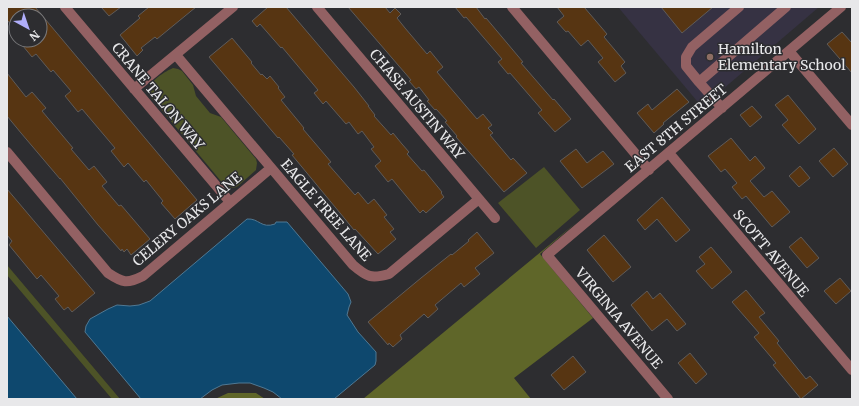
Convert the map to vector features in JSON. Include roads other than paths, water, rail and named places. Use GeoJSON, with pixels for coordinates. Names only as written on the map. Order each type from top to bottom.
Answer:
{"type":"FeatureCollection","features":[{"type":"Feature","properties":{"kind":"street","name":"CRANE TALON WAY"},"geometry":{"type":"LineString","coordinates":[[65,7],[230,202]]}},
{"type":"Feature","properties":{"kind":"street"},"geometry":{"type":"LineString","coordinates":[[134,89],[232,7]]}},
{"type":"Feature","properties":{"kind":"street","name":"CHASE AUSTIN WAY"},"geometry":{"type":"LineString","coordinates":[[317,7],[495,218]]}},
{"type":"Feature","properties":{"kind":"street"},"geometry":{"type":"LineString","coordinates":[[512,7],[649,170]]}},
{"type":"Feature","properties":{"kind":"street"},"geometry":{"type":"LineString","coordinates":[[722,108],[686,66],[686,57],[692,47],[739,7]]}},
{"type":"Feature","properties":{"kind":"street"},"geometry":{"type":"LineString","coordinates":[[699,82],[786,7]]}},
{"type":"Feature","properties":{"kind":"street","name":"EAST 8TH STREET"},"geometry":{"type":"LineString","coordinates":[[548,256],[841,7]]}},
{"type":"Feature","properties":{"kind":"street"},"geometry":{"type":"LineString","coordinates":[[789,51],[852,125]]}},
{"type":"Feature","properties":{"kind":"street","name":"EAGLE TREE LANE"},"geometry":{"type":"LineString","coordinates":[[176,55],[353,266],[365,275],[377,277],[389,274],[479,199]]}},
{"type":"Feature","properties":{"kind":"street","name":"CELERY OAKS LANE"},"geometry":{"type":"LineString","coordinates":[[7,152],[108,273],[119,280],[132,281],[143,276],[271,168]]}},
{"type":"Feature","properties":{"kind":"street","name":"SCOTT AVENUE"},"geometry":{"type":"LineString","coordinates":[[669,153],[852,370]]}},
{"type":"Feature","properties":{"kind":"street","name":"VIRGINIA AVENUE"},"geometry":{"type":"LineString","coordinates":[[548,256],[668,399]]}},
{"type":"Feature","properties":{"kind":"water"},"geometry":{"type":"Polygon","coordinates":[[[247,219],[251,219],[266,225],[275,224],[276,222],[287,222],[348,294],[351,302],[347,315],[358,332],[376,352],[375,365],[334,399],[282,399],[273,392],[264,388],[250,383],[239,383],[222,385],[200,399],[141,399],[85,332],[86,326],[90,319],[117,305],[139,305],[150,301],[247,219]]]}},
{"type":"Feature","properties":{"kind":"water"},"geometry":{"type":"Polygon","coordinates":[[[7,316],[77,399],[7,399],[7,316]]]}},
{"type":"Feature","properties":{"kind":"place","name":"Hamilton Elementary School"},"geometry":{"type":"Point","coordinates":[710,57]}}]}
